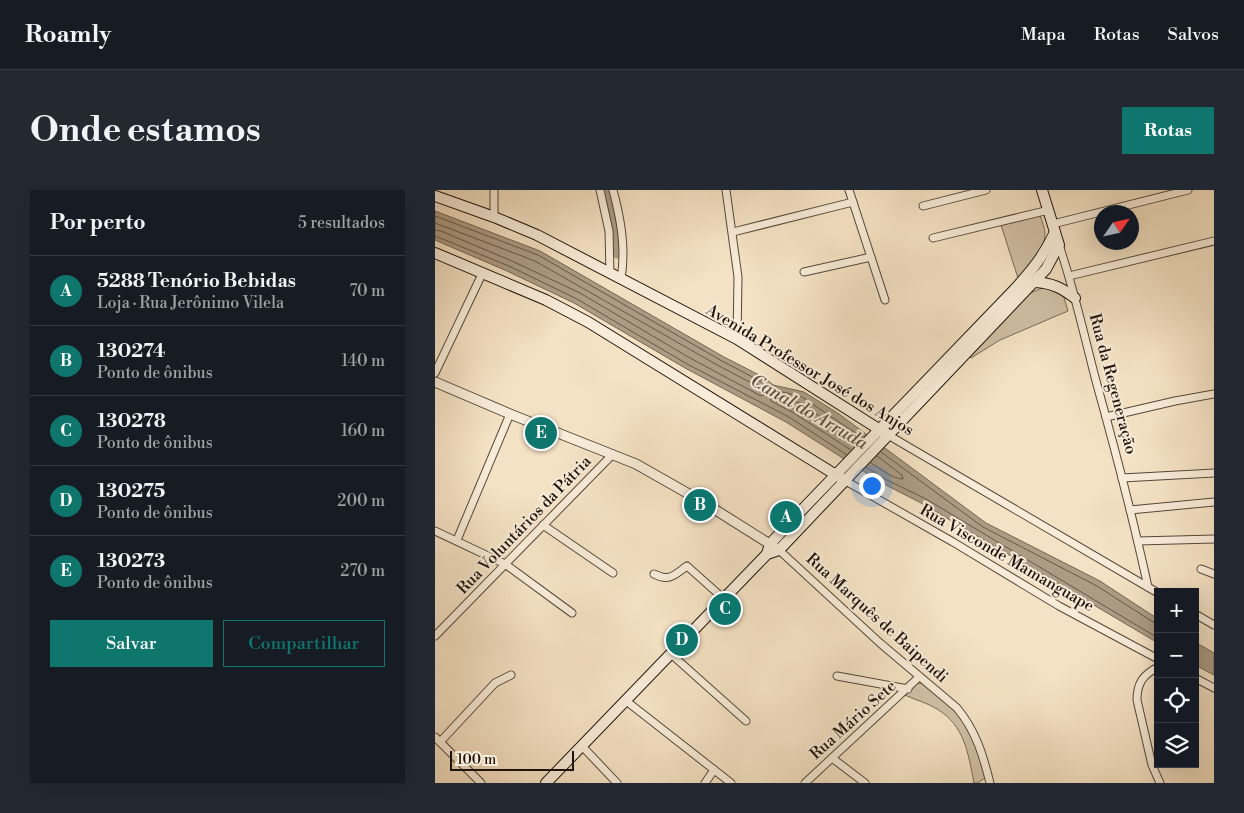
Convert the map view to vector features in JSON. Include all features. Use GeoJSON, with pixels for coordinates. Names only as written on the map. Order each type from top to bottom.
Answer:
{"type":"FeatureCollection","features":[{"type":"Feature","properties":{"kind":"main road","name":"Rua da Regeneração"},"geometry":{"type":"LineString","coordinates":[[1043,190],[1059,245]]}},
{"type":"Feature","properties":{"kind":"main road","name":"Avenida Professor José dos Anjos"},"geometry":{"type":"LineString","coordinates":[[435,196],[537,234],[737,339],[882,435]]}},
{"type":"Feature","properties":{"kind":"main road"},"geometry":{"type":"LineString","coordinates":[[882,435],[1037,265],[1047,250],[1054,228]]}},
{"type":"Feature","properties":{"kind":"main road"},"geometry":{"type":"LineString","coordinates":[[546,783],[848,469],[1035,282],[1054,257],[1059,245]]}},
{"type":"Feature","properties":{"kind":"main road"},"geometry":{"type":"LineString","coordinates":[[435,253],[546,300],[588,322],[840,478]]}},
{"type":"Feature","properties":{"kind":"main road"},"geometry":{"type":"LineString","coordinates":[[1035,282],[1055,285],[1075,298]]}},
{"type":"Feature","properties":{"kind":"street"},"geometry":{"type":"LineString","coordinates":[[494,190],[494,217]]}},
{"type":"Feature","properties":{"kind":"street"},"geometry":{"type":"LineString","coordinates":[[600,190],[609,231],[610,273]]}},
{"type":"Feature","properties":{"kind":"street"},"geometry":{"type":"LineString","coordinates":[[613,190],[622,227],[624,263],[621,279]]}},
{"type":"Feature","properties":{"kind":"street"},"geometry":{"type":"LineString","coordinates":[[725,190],[733,232],[738,277],[737,339]]}},
{"type":"Feature","properties":{"kind":"street"},"geometry":{"type":"LineString","coordinates":[[849,190],[885,300]]}},
{"type":"Feature","properties":{"kind":"street"},"geometry":{"type":"LineString","coordinates":[[923,206],[986,190]]}},
{"type":"Feature","properties":{"kind":"street"},"geometry":{"type":"LineString","coordinates":[[1054,228],[1188,190]]}},
{"type":"Feature","properties":{"kind":"street"},"geometry":{"type":"LineString","coordinates":[[733,232],[853,202]]}},
{"type":"Feature","properties":{"kind":"street"},"geometry":{"type":"LineString","coordinates":[[933,238],[1049,210]]}},
{"type":"Feature","properties":{"kind":"street"},"geometry":{"type":"LineString","coordinates":[[1069,276],[1214,241]]}},
{"type":"Feature","properties":{"kind":"street","name":"Rua da Regeneração"},"geometry":{"type":"LineString","coordinates":[[1059,245],[1075,298],[1122,478],[1148,587]]}},
{"type":"Feature","properties":{"kind":"street"},"geometry":{"type":"LineString","coordinates":[[804,272],[871,257]]}},
{"type":"Feature","properties":{"kind":"street"},"geometry":{"type":"LineString","coordinates":[[435,373],[483,272]]}},
{"type":"Feature","properties":{"kind":"street","name":"Rua Marquês de Baipendi"},"geometry":{"type":"LineString","coordinates":[[435,382],[636,464],[672,484],[772,549],[957,708],[967,720],[979,744],[990,783]]}},
{"type":"Feature","properties":{"kind":"street"},"geometry":{"type":"LineString","coordinates":[[1106,417],[1214,394]]}},
{"type":"Feature","properties":{"kind":"street"},"geometry":{"type":"LineString","coordinates":[[457,540],[510,414]]}},
{"type":"Feature","properties":{"kind":"street","name":"Avenida Professor José dos Anjos"},"geometry":{"type":"LineString","coordinates":[[882,435],[1154,591]]}},
{"type":"Feature","properties":{"kind":"street","name":"Rua Voluntários da Pátria"},"geometry":{"type":"LineString","coordinates":[[435,636],[613,454]]}},
{"type":"Feature","properties":{"kind":"street"},"geometry":{"type":"LineString","coordinates":[[1122,478],[1214,473]]}},
{"type":"Feature","properties":{"kind":"street","name":"Rua Visconde Mamanguape"},"geometry":{"type":"LineString","coordinates":[[840,478],[953,542],[1059,606],[1154,656]]}},
{"type":"Feature","properties":{"kind":"street"},"geometry":{"type":"LineString","coordinates":[[1130,510],[1214,502]]}},
{"type":"Feature","properties":{"kind":"street"},"geometry":{"type":"LineString","coordinates":[[543,525],[613,573]]}},
{"type":"Feature","properties":{"kind":"street"},"geometry":{"type":"LineString","coordinates":[[435,531],[505,564],[573,613]]}},
{"type":"Feature","properties":{"kind":"street"},"geometry":{"type":"LineString","coordinates":[[1138,541],[1214,539]]}},
{"type":"Feature","properties":{"kind":"street"},"geometry":{"type":"LineString","coordinates":[[654,574],[663,578],[671,577],[687,566],[724,599]]}},
{"type":"Feature","properties":{"kind":"street"},"geometry":{"type":"LineString","coordinates":[[1201,569],[1214,574]]}},
{"type":"Feature","properties":{"kind":"street"},"geometry":{"type":"LineString","coordinates":[[1199,616],[1214,625]]}},
{"type":"Feature","properties":{"kind":"street"},"geometry":{"type":"LineString","coordinates":[[671,654],[746,721]]}},
{"type":"Feature","properties":{"kind":"street"},"geometry":{"type":"LineString","coordinates":[[1154,669],[1147,673],[1139,682],[1137,700],[1152,765],[1159,783]]}},
{"type":"Feature","properties":{"kind":"street"},"geometry":{"type":"LineString","coordinates":[[481,783],[438,740],[495,683],[511,675]]}},
{"type":"Feature","properties":{"kind":"street"},"geometry":{"type":"LineString","coordinates":[[837,676],[908,689]]}},
{"type":"Feature","properties":{"kind":"street","name":"Rua Mário Sete"},"geometry":{"type":"LineString","coordinates":[[805,783],[919,677]]}},
{"type":"Feature","properties":{"kind":"street"},"geometry":{"type":"LineString","coordinates":[[1199,680],[1214,688]]}},
{"type":"Feature","properties":{"kind":"street"},"geometry":{"type":"LineString","coordinates":[[625,700],[731,783]]}},
{"type":"Feature","properties":{"kind":"street"},"geometry":{"type":"LineString","coordinates":[[581,745],[617,783]]}},
{"type":"Feature","properties":{"kind":"street"},"geometry":{"type":"LineString","coordinates":[[832,758],[865,783]]}},
{"type":"Feature","properties":{"kind":"street"},"geometry":{"type":"LineString","coordinates":[[705,783],[714,770]]}},
{"type":"Feature","properties":{"kind":"shaded area"},"geometry":{"type":"Polygon","coordinates":[[[1040,215],[1045,232],[1042,246],[1035,258],[1018,278],[1001,225],[1040,215]]]}},
{"type":"Feature","properties":{"kind":"shaded area"},"geometry":{"type":"Polygon","coordinates":[[[1045,287],[1063,294],[1068,311],[1000,340],[971,358],[968,355],[1030,293],[1045,287]]]}},
{"type":"Feature","properties":{"kind":"shaded area"},"geometry":{"type":"Polygon","coordinates":[[[918,683],[925,684],[957,711],[974,737],[986,777],[978,783],[974,783],[964,741],[954,724],[933,707],[905,695],[918,683]]]}},
{"type":"Feature","properties":{"kind":"water","name":"Canal do Arruda"},"geometry":{"type":"Polygon","coordinates":[[[435,211],[540,251],[724,357],[765,378],[773,385],[804,392],[839,414],[986,523],[1100,581],[1154,616],[1154,641],[923,504],[882,483],[786,422],[685,368],[574,303],[435,240],[435,211]]]}},
{"type":"Feature","properties":{"kind":"water"},"geometry":{"type":"Polygon","coordinates":[[[1199,644],[1214,653],[1214,675],[1199,667],[1199,644]]]}},
{"type":"Feature","properties":{"kind":"waterway"},"geometry":{"type":"LineString","coordinates":[[605,190],[618,234],[617,254]]}},
{"type":"Feature","properties":{"kind":"place","name":"130273"},"geometry":{"type":"Point","coordinates":[541,433]}},
{"type":"Feature","properties":{"kind":"place","name":"130274"},"geometry":{"type":"Point","coordinates":[700,505]}},
{"type":"Feature","properties":{"kind":"place","name":"5288 Tenório Bebidas"},"geometry":{"type":"Point","coordinates":[786,517]}},
{"type":"Feature","properties":{"kind":"place","name":"130278"},"geometry":{"type":"Point","coordinates":[725,609]}},
{"type":"Feature","properties":{"kind":"place","name":"130275"},"geometry":{"type":"Point","coordinates":[682,640]}}]}
